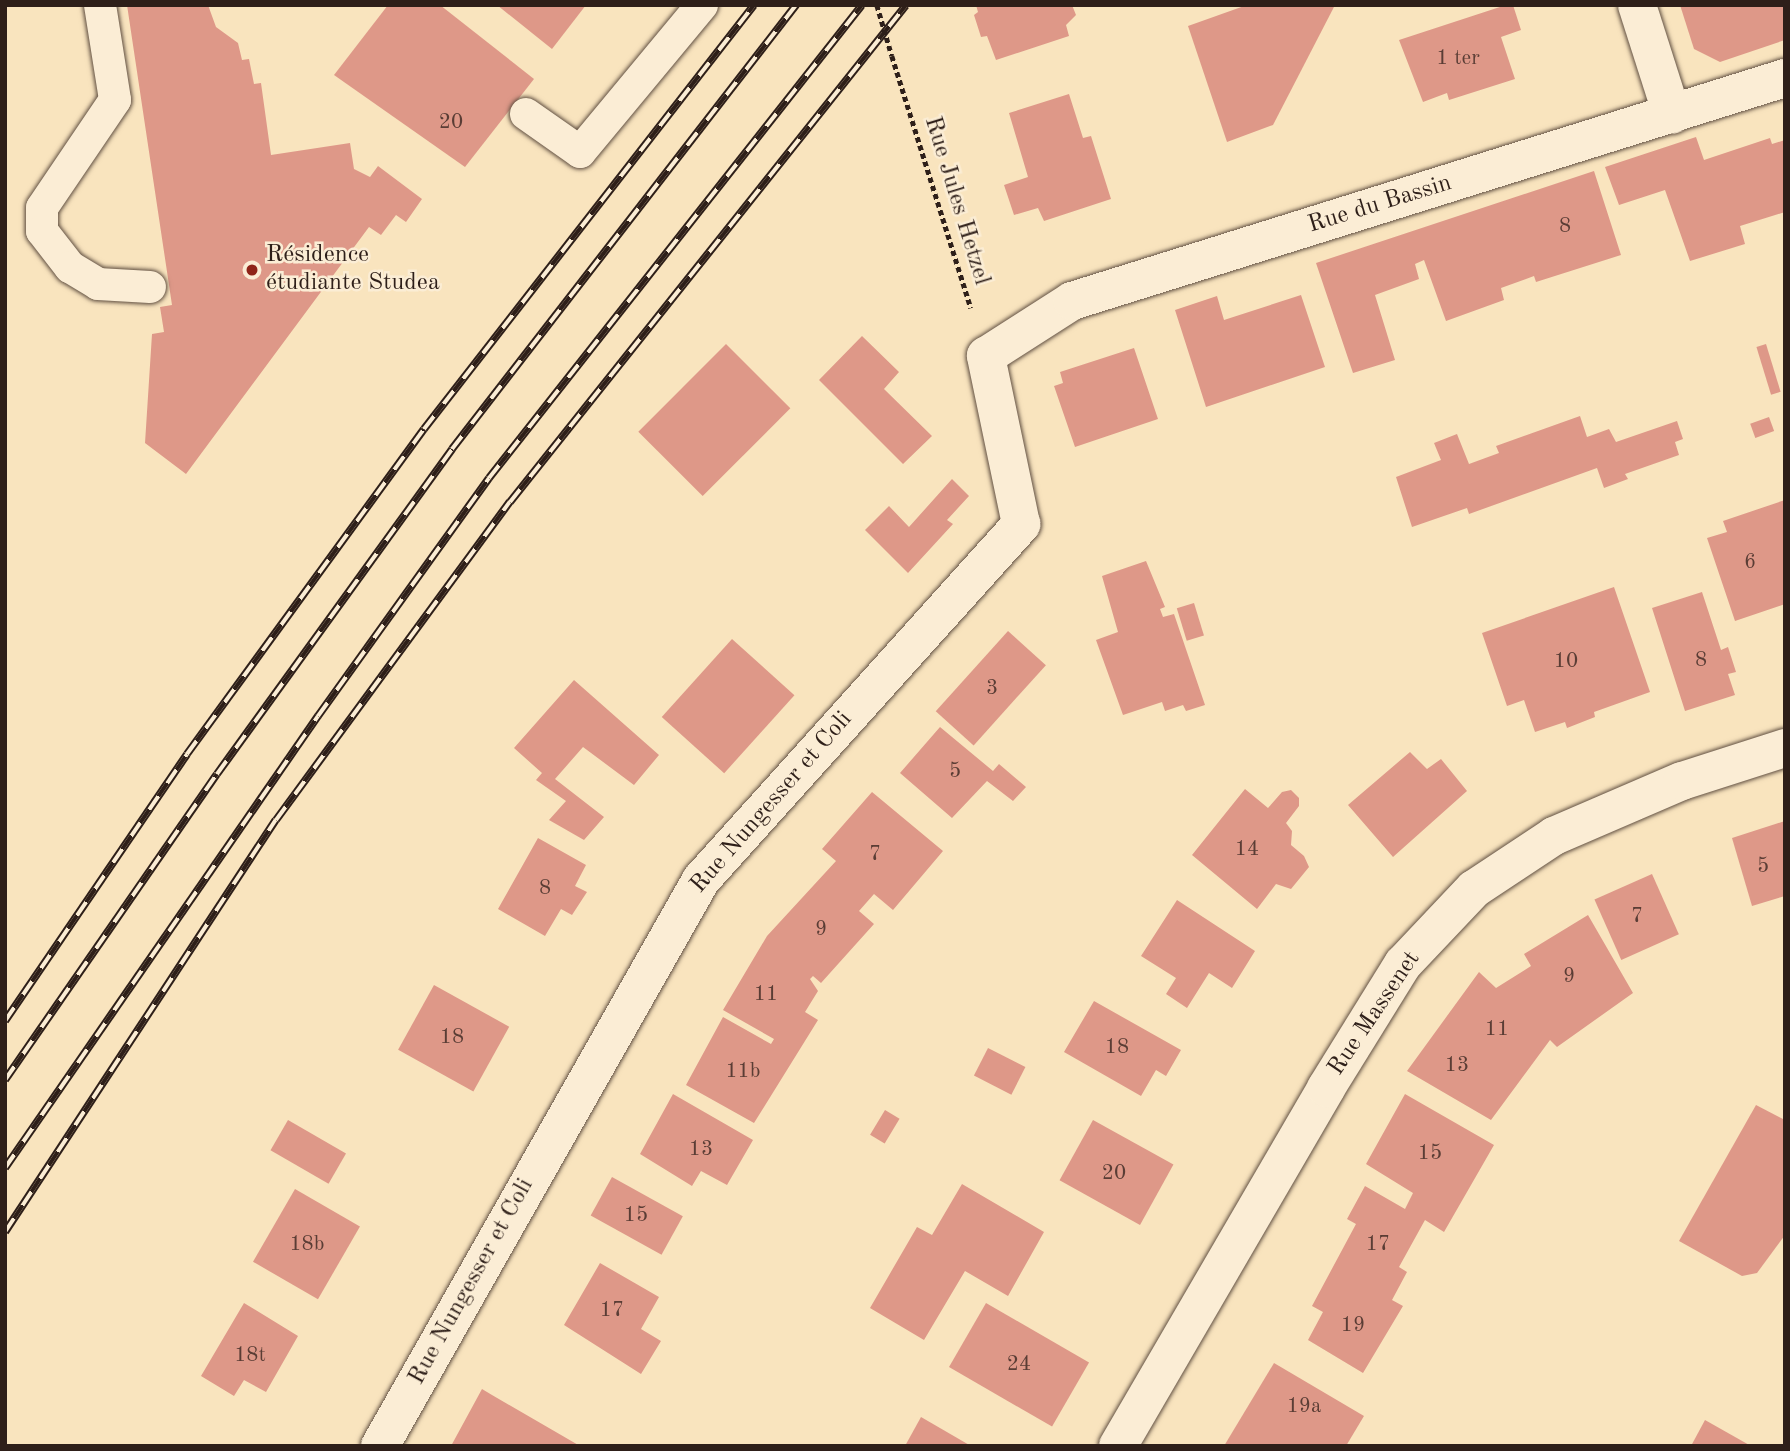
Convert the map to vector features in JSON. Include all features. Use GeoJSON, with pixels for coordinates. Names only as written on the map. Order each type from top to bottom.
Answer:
{"type":"FeatureCollection","features":[{"type":"Feature","properties":{"kind":"street"},"geometry":{"type":"LineString","coordinates":[[1637,5],[1672,115]]}},
{"type":"Feature","properties":{"kind":"street","name":"Rue du Bassin"},"geometry":{"type":"LineString","coordinates":[[986,356],[1072,301],[1785,78]]}},
{"type":"Feature","properties":{"kind":"street","name":"Rue Nungesser et Coli"},"geometry":{"type":"LineString","coordinates":[[380,1446],[701,880],[1021,524],[986,356]]}},
{"type":"Feature","properties":{"kind":"street","name":"Rue Massenet"},"geometry":{"type":"LineString","coordinates":[[1118,1446],[1326,1088],[1403,964],[1474,889],[1554,836],[1682,781],[1785,748]]}},
{"type":"Feature","properties":{"kind":"lane"},"geometry":{"type":"LineString","coordinates":[[100,5],[115,100],[42,208],[42,230],[70,267],[98,284],[150,287]]}},
{"type":"Feature","properties":{"kind":"lane"},"geometry":{"type":"LineString","coordinates":[[526,114],[580,152],[702,5]]}},
{"type":"Feature","properties":{"kind":"path","name":"Rue Jules Hetzel"},"geometry":{"type":"LineString","coordinates":[[877,5],[986,356]]}},
{"type":"Feature","properties":{"kind":"building","name":"Résidence étudiante Studea"},"geometry":{"type":"Polygon","coordinates":[[[127,5],[208,5],[216,27],[238,43],[242,60],[249,59],[254,84],[261,83],[271,155],[350,143],[354,169],[370,177],[378,166],[422,199],[406,222],[396,215],[381,235],[369,227],[186,474],[145,443],[152,334],[164,332],[160,307],[172,305],[127,5]]]}},
{"type":"Feature","properties":{"kind":"building"},"geometry":{"type":"Polygon","coordinates":[[[388,5],[440,5],[534,79],[465,167],[334,75],[388,5]]]}},
{"type":"Feature","properties":{"kind":"building"},"geometry":{"type":"Polygon","coordinates":[[[497,5],[586,5],[552,49],[497,5]]]}},
{"type":"Feature","properties":{"kind":"building"},"geometry":{"type":"Polygon","coordinates":[[[976,5],[1072,5],[1076,15],[1066,25],[1069,36],[996,60],[987,36],[981,37],[974,15],[978,12],[976,5]]]}},
{"type":"Feature","properties":{"kind":"building"},"geometry":{"type":"Polygon","coordinates":[[[1247,5],[1335,5],[1273,125],[1227,142],[1188,26],[1247,5]]]}},
{"type":"Feature","properties":{"kind":"building"},"geometry":{"type":"Polygon","coordinates":[[[1513,5],[1521,30],[1501,37],[1515,79],[1449,100],[1447,93],[1423,102],[1399,40],[1513,5]]]}},
{"type":"Feature","properties":{"kind":"building"},"geometry":{"type":"Polygon","coordinates":[[[1680,5],[1785,5],[1785,40],[1720,62],[1694,49],[1680,5]]]}},
{"type":"Feature","properties":{"kind":"building"},"geometry":{"type":"Polygon","coordinates":[[[1069,94],[1083,138],[1091,136],[1111,199],[1044,221],[1038,208],[1014,215],[1004,185],[1028,177],[1009,113],[1069,94]]]}},
{"type":"Feature","properties":{"kind":"building"},"geometry":{"type":"Polygon","coordinates":[[[1696,137],[1704,160],[1770,138],[1772,144],[1785,140],[1785,212],[1740,226],[1745,244],[1690,261],[1665,190],[1619,205],[1605,167],[1696,137]]]}},
{"type":"Feature","properties":{"kind":"building"},"geometry":{"type":"Polygon","coordinates":[[[1594,171],[1621,255],[1536,282],[1534,276],[1501,288],[1504,300],[1446,321],[1424,260],[1415,264],[1419,279],[1375,295],[1395,360],[1353,373],[1316,263],[1594,171]]]}},
{"type":"Feature","properties":{"kind":"building"},"geometry":{"type":"Polygon","coordinates":[[[1301,295],[1325,367],[1206,407],[1175,310],[1217,296],[1224,320],[1301,295]]]}},
{"type":"Feature","properties":{"kind":"building"},"geometry":{"type":"Polygon","coordinates":[[[862,336],[899,372],[884,389],[932,436],[903,464],[819,380],[862,336]]]}},
{"type":"Feature","properties":{"kind":"building"},"geometry":{"type":"Polygon","coordinates":[[[726,344],[790,408],[703,496],[638,432],[726,344]]]}},
{"type":"Feature","properties":{"kind":"building"},"geometry":{"type":"Polygon","coordinates":[[[1766,344],[1781,392],[1771,395],[1756,347],[1766,344]]]}},
{"type":"Feature","properties":{"kind":"building"},"geometry":{"type":"Polygon","coordinates":[[[1134,348],[1158,419],[1075,447],[1054,386],[1063,383],[1060,372],[1134,348]]]}},
{"type":"Feature","properties":{"kind":"building"},"geometry":{"type":"Polygon","coordinates":[[[1580,416],[1587,437],[1609,429],[1616,442],[1677,421],[1683,439],[1675,442],[1679,455],[1625,474],[1628,479],[1604,488],[1597,468],[1469,514],[1467,508],[1412,527],[1396,477],[1441,460],[1434,443],[1457,434],[1469,464],[1499,453],[1496,446],[1580,416]]]}},
{"type":"Feature","properties":{"kind":"building"},"geometry":{"type":"Polygon","coordinates":[[[1769,417],[1774,431],[1755,438],[1750,424],[1769,417]]]}},
{"type":"Feature","properties":{"kind":"building"},"geometry":{"type":"Polygon","coordinates":[[[952,479],[969,496],[947,520],[953,524],[908,573],[865,530],[889,506],[909,527],[952,479]]]}},
{"type":"Feature","properties":{"kind":"building"},"geometry":{"type":"Polygon","coordinates":[[[1785,500],[1785,604],[1735,621],[1707,538],[1727,532],[1723,521],[1785,500]]]}},
{"type":"Feature","properties":{"kind":"building"},"geometry":{"type":"Polygon","coordinates":[[[1146,561],[1165,607],[1160,609],[1163,617],[1174,614],[1205,705],[1186,711],[1183,705],[1165,711],[1162,702],[1123,715],[1096,640],[1118,632],[1102,576],[1146,561]]]}},
{"type":"Feature","properties":{"kind":"building"},"geometry":{"type":"Polygon","coordinates":[[[1614,587],[1650,692],[1594,712],[1595,717],[1567,728],[1565,722],[1535,732],[1524,700],[1507,706],[1482,633],[1614,587]]]}},
{"type":"Feature","properties":{"kind":"building"},"geometry":{"type":"Polygon","coordinates":[[[1702,592],[1721,650],[1728,647],[1736,672],[1728,674],[1735,695],[1685,711],[1652,608],[1702,592]]]}},
{"type":"Feature","properties":{"kind":"building"},"geometry":{"type":"Polygon","coordinates":[[[1194,603],[1204,636],[1187,641],[1177,608],[1194,603]]]}},
{"type":"Feature","properties":{"kind":"building"},"geometry":{"type":"Polygon","coordinates":[[[1008,631],[1046,665],[974,745],[936,711],[1008,631]]]}},
{"type":"Feature","properties":{"kind":"building"},"geometry":{"type":"Polygon","coordinates":[[[732,639],[794,695],[724,773],[662,717],[732,639]]]}},
{"type":"Feature","properties":{"kind":"building"},"geometry":{"type":"Polygon","coordinates":[[[574,680],[659,755],[634,785],[583,747],[555,779],[604,817],[584,840],[549,820],[566,801],[536,780],[542,773],[514,748],[574,680]]]}},
{"type":"Feature","properties":{"kind":"building"},"geometry":{"type":"Polygon","coordinates":[[[940,727],[993,771],[999,764],[1026,787],[1013,801],[987,781],[952,818],[900,773],[940,727]]]}},
{"type":"Feature","properties":{"kind":"building"},"geometry":{"type":"Polygon","coordinates":[[[1410,752],[1427,769],[1441,759],[1467,791],[1393,857],[1348,805],[1410,752]]]}},
{"type":"Feature","properties":{"kind":"building"},"geometry":{"type":"Polygon","coordinates":[[[1245,789],[1268,808],[1282,792],[1291,790],[1299,798],[1299,806],[1286,823],[1292,831],[1291,845],[1304,856],[1309,867],[1291,889],[1276,884],[1257,909],[1192,855],[1245,789]]]}},
{"type":"Feature","properties":{"kind":"building"},"geometry":{"type":"Polygon","coordinates":[[[872,792],[943,851],[893,910],[874,894],[859,911],[874,924],[821,983],[813,976],[810,979],[818,991],[805,1012],[818,1020],[754,1123],[686,1085],[723,1017],[771,1044],[774,1039],[723,1010],[767,936],[836,861],[822,849],[872,792]]]}},
{"type":"Feature","properties":{"kind":"building"},"geometry":{"type":"Polygon","coordinates":[[[1785,821],[1785,896],[1752,906],[1732,838],[1785,821]]]}},
{"type":"Feature","properties":{"kind":"building"},"geometry":{"type":"Polygon","coordinates":[[[538,838],[586,865],[575,886],[587,892],[572,915],[561,909],[545,936],[498,909],[538,838]]]}},
{"type":"Feature","properties":{"kind":"building"},"geometry":{"type":"Polygon","coordinates":[[[1652,874],[1679,934],[1621,960],[1594,900],[1652,874]]]}},
{"type":"Feature","properties":{"kind":"building"},"geometry":{"type":"Polygon","coordinates":[[[1177,900],[1255,951],[1232,988],[1209,973],[1187,1008],[1166,994],[1176,978],[1141,956],[1177,900]]]}},
{"type":"Feature","properties":{"kind":"building"},"geometry":{"type":"Polygon","coordinates":[[[1588,915],[1633,993],[1557,1047],[1550,1040],[1491,1120],[1407,1071],[1479,972],[1496,988],[1531,966],[1524,954],[1588,915]]]}},
{"type":"Feature","properties":{"kind":"building"},"geometry":{"type":"Polygon","coordinates":[[[434,985],[509,1027],[473,1091],[398,1050],[434,985]]]}},
{"type":"Feature","properties":{"kind":"building"},"geometry":{"type":"Polygon","coordinates":[[[1094,1001],[1181,1050],[1166,1076],[1156,1070],[1141,1096],[1064,1052],[1094,1001]]]}},
{"type":"Feature","properties":{"kind":"building"},"geometry":{"type":"Polygon","coordinates":[[[988,1048],[1025,1067],[1011,1095],[974,1076],[988,1048]]]}},
{"type":"Feature","properties":{"kind":"building"},"geometry":{"type":"Polygon","coordinates":[[[673,1094],[753,1140],[727,1185],[701,1171],[692,1186],[640,1154],[673,1094]]]}},
{"type":"Feature","properties":{"kind":"building"},"geometry":{"type":"Polygon","coordinates":[[[1405,1094],[1494,1145],[1444,1232],[1425,1220],[1399,1267],[1407,1272],[1392,1300],[1403,1306],[1363,1373],[1308,1340],[1323,1312],[1312,1306],[1356,1224],[1347,1219],[1365,1186],[1405,1209],[1413,1193],[1366,1164],[1405,1094]]]}},
{"type":"Feature","properties":{"kind":"building"},"geometry":{"type":"Polygon","coordinates":[[[1756,1105],[1785,1120],[1785,1235],[1757,1273],[1742,1276],[1679,1241],[1756,1105]]]}},
{"type":"Feature","properties":{"kind":"building"},"geometry":{"type":"Polygon","coordinates":[[[885,1110],[900,1119],[885,1144],[870,1135],[885,1110]]]}},
{"type":"Feature","properties":{"kind":"building"},"geometry":{"type":"Polygon","coordinates":[[[288,1120],[346,1154],[329,1184],[270,1150],[288,1120]]]}},
{"type":"Feature","properties":{"kind":"building"},"geometry":{"type":"Polygon","coordinates":[[[1093,1120],[1173,1165],[1140,1225],[1060,1180],[1093,1120]]]}},
{"type":"Feature","properties":{"kind":"building"},"geometry":{"type":"Polygon","coordinates":[[[612,1177],[683,1216],[662,1255],[591,1215],[612,1177]]]}},
{"type":"Feature","properties":{"kind":"building"},"geometry":{"type":"Polygon","coordinates":[[[962,1184],[1044,1232],[1008,1296],[965,1271],[924,1340],[870,1308],[917,1227],[932,1235],[962,1184]]]}},
{"type":"Feature","properties":{"kind":"building"},"geometry":{"type":"Polygon","coordinates":[[[295,1189],[360,1226],[318,1299],[253,1262],[295,1189]]]}},
{"type":"Feature","properties":{"kind":"building"},"geometry":{"type":"Polygon","coordinates":[[[600,1263],[659,1297],[641,1329],[661,1341],[641,1374],[564,1325],[600,1263]]]}},
{"type":"Feature","properties":{"kind":"building"},"geometry":{"type":"Polygon","coordinates":[[[244,1303],[298,1336],[266,1392],[244,1380],[234,1396],[201,1376],[244,1303]]]}},
{"type":"Feature","properties":{"kind":"building"},"geometry":{"type":"Polygon","coordinates":[[[986,1303],[1089,1362],[1052,1427],[949,1367],[986,1303]]]}},
{"type":"Feature","properties":{"kind":"building"},"geometry":{"type":"Polygon","coordinates":[[[1274,1363],[1364,1416],[1346,1446],[1224,1446],[1274,1363]]]}},
{"type":"Feature","properties":{"kind":"building"},"geometry":{"type":"Polygon","coordinates":[[[482,1389],[492,1395],[580,1446],[451,1446],[482,1389]]]}},
{"type":"Feature","properties":{"kind":"building"},"geometry":{"type":"Polygon","coordinates":[[[921,1417],[971,1446],[905,1446],[921,1417]]]}},
{"type":"Feature","properties":{"kind":"building"},"geometry":{"type":"Polygon","coordinates":[[[1705,1420],[1751,1446],[1691,1446],[1705,1420]]]}},
{"type":"Feature","properties":{"kind":"railway"},"geometry":{"type":"LineString","coordinates":[[5,1021],[187,754],[424,429],[754,5]]}},
{"type":"Feature","properties":{"kind":"railway"},"geometry":{"type":"LineString","coordinates":[[5,1080],[217,774],[452,449],[796,5]]}},
{"type":"Feature","properties":{"kind":"railway"},"geometry":{"type":"LineString","coordinates":[[5,1168],[318,716],[489,478],[862,5]]}},
{"type":"Feature","properties":{"kind":"railway"},"geometry":{"type":"LineString","coordinates":[[5,1232],[276,820],[510,502],[906,5]]}},
{"type":"Feature","properties":{"kind":"place","name":"Résidence étudiante Studea"},"geometry":{"type":"Point","coordinates":[252,270]}}]}
